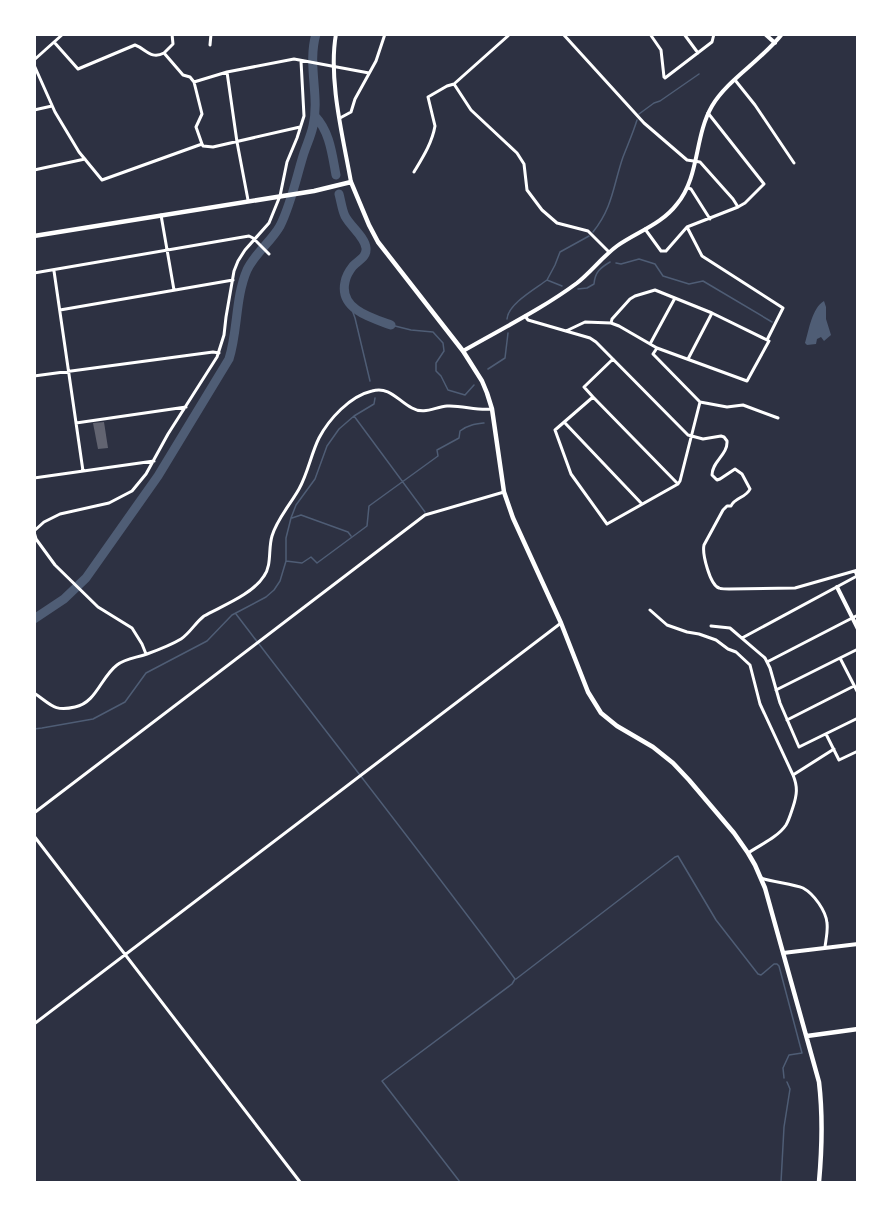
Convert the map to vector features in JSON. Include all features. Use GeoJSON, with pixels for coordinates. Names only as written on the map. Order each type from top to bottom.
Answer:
{"type":"FeatureCollection","features":[{"type":"Feature","properties":{"kind":"main road"},"geometry":{"type":"LineString","coordinates":[[34,236],[309,191],[351,182],[378,242],[463,351],[488,393],[504,492],[513,518],[561,623],[588,692],[601,713],[617,726],[653,747],[689,780],[734,833],[761,878],[819,1082],[822,1108],[819,1182]]}},
{"type":"Feature","properties":{"kind":"main road"},"geometry":{"type":"LineString","coordinates":[[807,1036],[858,1029]]}},
{"type":"Feature","properties":{"kind":"street"},"geometry":{"type":"LineString","coordinates":[[34,60],[63,34]]}},
{"type":"Feature","properties":{"kind":"street"},"geometry":{"type":"LineString","coordinates":[[54,42],[78,69],[135,45],[150,55],[164,53],[173,44],[172,34]]}},
{"type":"Feature","properties":{"kind":"street"},"geometry":{"type":"LineString","coordinates":[[210,45],[211,34]]}},
{"type":"Feature","properties":{"kind":"street"},"geometry":{"type":"LineString","coordinates":[[336,34],[333,65],[351,182]]}},
{"type":"Feature","properties":{"kind":"street"},"geometry":{"type":"LineString","coordinates":[[340,118],[351,112],[355,99],[376,61],[385,34]]}},
{"type":"Feature","properties":{"kind":"street"},"geometry":{"type":"LineString","coordinates":[[414,172],[429,147],[435,126],[428,98],[454,84],[510,34]]}},
{"type":"Feature","properties":{"kind":"street"},"geometry":{"type":"LineString","coordinates":[[563,34],[644,123],[687,160],[700,162],[738,207]]}},
{"type":"Feature","properties":{"kind":"street"},"geometry":{"type":"LineString","coordinates":[[650,34],[661,50],[663,77],[665,78],[711,42],[714,34]]}},
{"type":"Feature","properties":{"kind":"street"},"geometry":{"type":"LineString","coordinates":[[684,34],[698,52]]}},
{"type":"Feature","properties":{"kind":"street"},"geometry":{"type":"LineString","coordinates":[[765,34],[775,43]]}},
{"type":"Feature","properties":{"kind":"street"},"geometry":{"type":"LineString","coordinates":[[463,351],[525,316],[579,281],[609,252],[628,238],[655,224],[670,212],[688,188],[704,122],[717,98],[782,34]]}},
{"type":"Feature","properties":{"kind":"street"},"geometry":{"type":"LineString","coordinates":[[164,53],[183,75],[190,77],[194,82],[202,114],[196,127],[203,146],[213,147],[300,127]]}},
{"type":"Feature","properties":{"kind":"street"},"geometry":{"type":"LineString","coordinates":[[194,82],[227,72],[294,59],[369,73]]}},
{"type":"Feature","properties":{"kind":"street"},"geometry":{"type":"LineString","coordinates":[[146,654],[132,628],[98,607],[69,581],[49,558],[36,539],[34,531],[44,522],[60,514],[109,504],[132,491],[146,474],[168,434],[219,353],[232,280],[238,261],[269,223],[282,195],[286,162],[304,116],[303,61]]}},
{"type":"Feature","properties":{"kind":"street"},"geometry":{"type":"LineString","coordinates":[[34,65],[52,106],[79,152],[102,180],[202,144]]}},
{"type":"Feature","properties":{"kind":"street"},"geometry":{"type":"LineString","coordinates":[[227,72],[248,200]]}},
{"type":"Feature","properties":{"kind":"street"},"geometry":{"type":"LineString","coordinates":[[735,80],[755,105],[794,163]]}},
{"type":"Feature","properties":{"kind":"street"},"geometry":{"type":"LineString","coordinates":[[454,84],[471,110],[522,159],[526,174],[526,188],[542,210],[557,223],[588,231],[609,252]]}},
{"type":"Feature","properties":{"kind":"street"},"geometry":{"type":"LineString","coordinates":[[34,110],[52,106]]}},
{"type":"Feature","properties":{"kind":"street"},"geometry":{"type":"LineString","coordinates":[[645,229],[661,251],[666,251],[687,227],[738,207],[764,184],[708,113]]}},
{"type":"Feature","properties":{"kind":"street"},"geometry":{"type":"LineString","coordinates":[[34,170],[85,159]]}},
{"type":"Feature","properties":{"kind":"street"},"geometry":{"type":"LineString","coordinates":[[688,188],[691,189],[710,219]]}},
{"type":"Feature","properties":{"kind":"street"},"geometry":{"type":"LineString","coordinates":[[161,215],[174,290]]}},
{"type":"Feature","properties":{"kind":"street"},"geometry":{"type":"LineString","coordinates":[[566,331],[585,322],[611,323],[657,348],[747,381],[769,341],[767,340],[783,308],[702,256],[687,227]]}},
{"type":"Feature","properties":{"kind":"street"},"geometry":{"type":"LineString","coordinates":[[34,273],[249,236],[269,254]]}},
{"type":"Feature","properties":{"kind":"street"},"geometry":{"type":"LineString","coordinates":[[54,270],[83,471]]}},
{"type":"Feature","properties":{"kind":"street"},"geometry":{"type":"LineString","coordinates":[[59,310],[232,280]]}},
{"type":"Feature","properties":{"kind":"street"},"geometry":{"type":"LineString","coordinates":[[611,323],[630,299],[655,290],[712,313],[767,340]]}},
{"type":"Feature","properties":{"kind":"street"},"geometry":{"type":"LineString","coordinates":[[650,344],[675,298]]}},
{"type":"Feature","properties":{"kind":"street"},"geometry":{"type":"LineString","coordinates":[[688,359],[712,313]]}},
{"type":"Feature","properties":{"kind":"street"},"geometry":{"type":"LineString","coordinates":[[525,316],[528,320],[590,338],[688,435],[703,439],[724,437],[727,441],[727,449],[712,468],[712,475],[717,480],[735,469],[742,474],[750,489],[747,494],[736,499],[731,506],[723,510],[704,545],[705,561],[716,586],[720,589],[795,588],[856,570],[857,576],[742,638]]}},
{"type":"Feature","properties":{"kind":"street"},"geometry":{"type":"LineString","coordinates":[[657,348],[653,354],[700,402],[727,407],[743,405],[778,418]]}},
{"type":"Feature","properties":{"kind":"street"},"geometry":{"type":"LineString","coordinates":[[34,376],[203,353],[219,353]]}},
{"type":"Feature","properties":{"kind":"street"},"geometry":{"type":"LineString","coordinates":[[613,359],[584,387],[678,484]]}},
{"type":"Feature","properties":{"kind":"street"},"geometry":{"type":"LineString","coordinates":[[34,693],[54,708],[63,710],[78,707],[92,697],[116,666],[127,659],[146,654],[179,640],[189,633],[198,620],[253,588],[267,571],[272,537],[304,480],[319,439],[343,408],[361,394],[384,390],[421,412],[445,406],[492,409]]}},
{"type":"Feature","properties":{"kind":"street"},"geometry":{"type":"LineString","coordinates":[[594,397],[555,430],[572,474],[607,524],[678,484],[700,402]]}},
{"type":"Feature","properties":{"kind":"street"},"geometry":{"type":"LineString","coordinates":[[76,423],[186,407]]}},
{"type":"Feature","properties":{"kind":"street"},"geometry":{"type":"LineString","coordinates":[[565,422],[642,504]]}},
{"type":"Feature","properties":{"kind":"street"},"geometry":{"type":"LineString","coordinates":[[34,478],[154,461]]}},
{"type":"Feature","properties":{"kind":"street"},"geometry":{"type":"LineString","coordinates":[[34,813],[425,515],[504,492]]}},
{"type":"Feature","properties":{"kind":"street"},"geometry":{"type":"LineString","coordinates":[[837,587],[858,629]]}},
{"type":"Feature","properties":{"kind":"street"},"geometry":{"type":"LineString","coordinates":[[650,610],[667,625],[716,640],[736,652],[750,665],[760,704],[793,775],[797,791],[786,825],[748,853]]}},
{"type":"Feature","properties":{"kind":"street"},"geometry":{"type":"LineString","coordinates":[[767,662],[858,615]]}},
{"type":"Feature","properties":{"kind":"street"},"geometry":{"type":"LineString","coordinates":[[34,1024],[561,623]]}},
{"type":"Feature","properties":{"kind":"street"},"geometry":{"type":"LineString","coordinates":[[711,626],[730,628],[760,652],[767,662],[799,747],[858,718]]}},
{"type":"Feature","properties":{"kind":"street"},"geometry":{"type":"LineString","coordinates":[[776,690],[858,649]]}},
{"type":"Feature","properties":{"kind":"street"},"geometry":{"type":"LineString","coordinates":[[840,658],[858,693]]}},
{"type":"Feature","properties":{"kind":"street"},"geometry":{"type":"LineString","coordinates":[[787,720],[854,686]]}},
{"type":"Feature","properties":{"kind":"street"},"geometry":{"type":"LineString","coordinates":[[826,734],[839,760],[858,751]]}},
{"type":"Feature","properties":{"kind":"street"},"geometry":{"type":"LineString","coordinates":[[793,775],[834,749]]}},
{"type":"Feature","properties":{"kind":"street"},"geometry":{"type":"LineString","coordinates":[[34,836],[300,1182]]}},
{"type":"Feature","properties":{"kind":"street"},"geometry":{"type":"LineString","coordinates":[[761,878],[799,886],[809,892],[825,915],[827,926],[825,947]]}},
{"type":"Feature","properties":{"kind":"street"},"geometry":{"type":"LineString","coordinates":[[783,953],[858,944]]}},
{"type":"Feature","properties":{"kind":"water"},"geometry":{"type":"Polygon","coordinates":[[[824,301],[831,335],[824,341],[821,337],[817,339],[816,344],[807,345],[805,343],[812,320],[824,301]]]}},
{"type":"Feature","properties":{"kind":"building"},"geometry":{"type":"Polygon","coordinates":[[[104,422],[108,448],[98,449],[93,423],[104,422]]]}},
{"type":"Feature","properties":{"kind":"waterway"},"geometry":{"type":"LineString","coordinates":[[34,619],[64,599],[86,578],[158,476],[229,359],[243,281],[254,258],[284,218],[312,130],[315,115],[313,57],[316,34]]}},
{"type":"Feature","properties":{"kind":"waterway"},"geometry":{"type":"LineString","coordinates":[[639,114],[699,74]]}},
{"type":"Feature","properties":{"kind":"waterway"},"geometry":{"type":"LineString","coordinates":[[315,116],[327,136],[336,175]]}},
{"type":"Feature","properties":{"kind":"waterway"},"geometry":{"type":"LineString","coordinates":[[593,232],[609,205],[637,120]]}},
{"type":"Feature","properties":{"kind":"waterway"},"geometry":{"type":"LineString","coordinates":[[339,194],[345,216],[363,240],[366,248],[364,256],[353,266],[346,278],[344,291],[347,299],[358,311],[391,325]]}},
{"type":"Feature","properties":{"kind":"waterway"},"geometry":{"type":"LineString","coordinates":[[547,280],[560,252],[589,236]]}},
{"type":"Feature","properties":{"kind":"waterway"},"geometry":{"type":"LineString","coordinates":[[616,263],[621,264],[639,259],[655,264],[663,276],[689,284],[703,281],[772,322]]}},
{"type":"Feature","properties":{"kind":"waterway"},"geometry":{"type":"LineString","coordinates":[[578,289],[594,284],[599,271],[610,262]]}},
{"type":"Feature","properties":{"kind":"waterway"},"geometry":{"type":"LineString","coordinates":[[507,319],[517,302],[547,280],[562,286]]}},
{"type":"Feature","properties":{"kind":"waterway"},"geometry":{"type":"LineString","coordinates":[[351,307],[370,381]]}},
{"type":"Feature","properties":{"kind":"waterway"},"geometry":{"type":"LineString","coordinates":[[391,325],[433,332],[443,343],[444,351],[436,363],[436,371],[448,390],[465,395],[474,385]]}},
{"type":"Feature","properties":{"kind":"waterway"},"geometry":{"type":"LineString","coordinates":[[488,369],[505,358],[508,333]]}},
{"type":"Feature","properties":{"kind":"waterway"},"geometry":{"type":"LineString","coordinates":[[34,729],[93,719],[125,702],[146,673],[207,641],[232,615],[266,597],[274,590],[280,581],[286,561],[286,538],[291,518],[296,505],[315,479],[327,446],[339,429],[354,416],[374,404],[375,398]]}},
{"type":"Feature","properties":{"kind":"waterway"},"geometry":{"type":"LineString","coordinates":[[354,416],[425,512]]}},
{"type":"Feature","properties":{"kind":"waterway"},"geometry":{"type":"LineString","coordinates":[[286,561],[302,563],[311,557],[317,563],[367,526],[369,506],[438,456],[437,450],[459,438],[460,431],[472,425],[484,423]]}},
{"type":"Feature","properties":{"kind":"waterway"},"geometry":{"type":"LineString","coordinates":[[292,518],[301,515],[348,532],[351,536]]}},
{"type":"Feature","properties":{"kind":"waterway"},"geometry":{"type":"LineString","coordinates":[[236,614],[515,979],[512,984],[382,1081],[460,1182]]}},
{"type":"Feature","properties":{"kind":"waterway"},"geometry":{"type":"LineString","coordinates":[[516,979],[678,856],[716,920],[758,974],[761,975],[774,964],[779,966],[802,1053],[789,1055],[783,1068],[784,1078]]}},
{"type":"Feature","properties":{"kind":"waterway"},"geometry":{"type":"LineString","coordinates":[[781,1182],[784,1127],[790,1089],[787,1082]]}}]}
